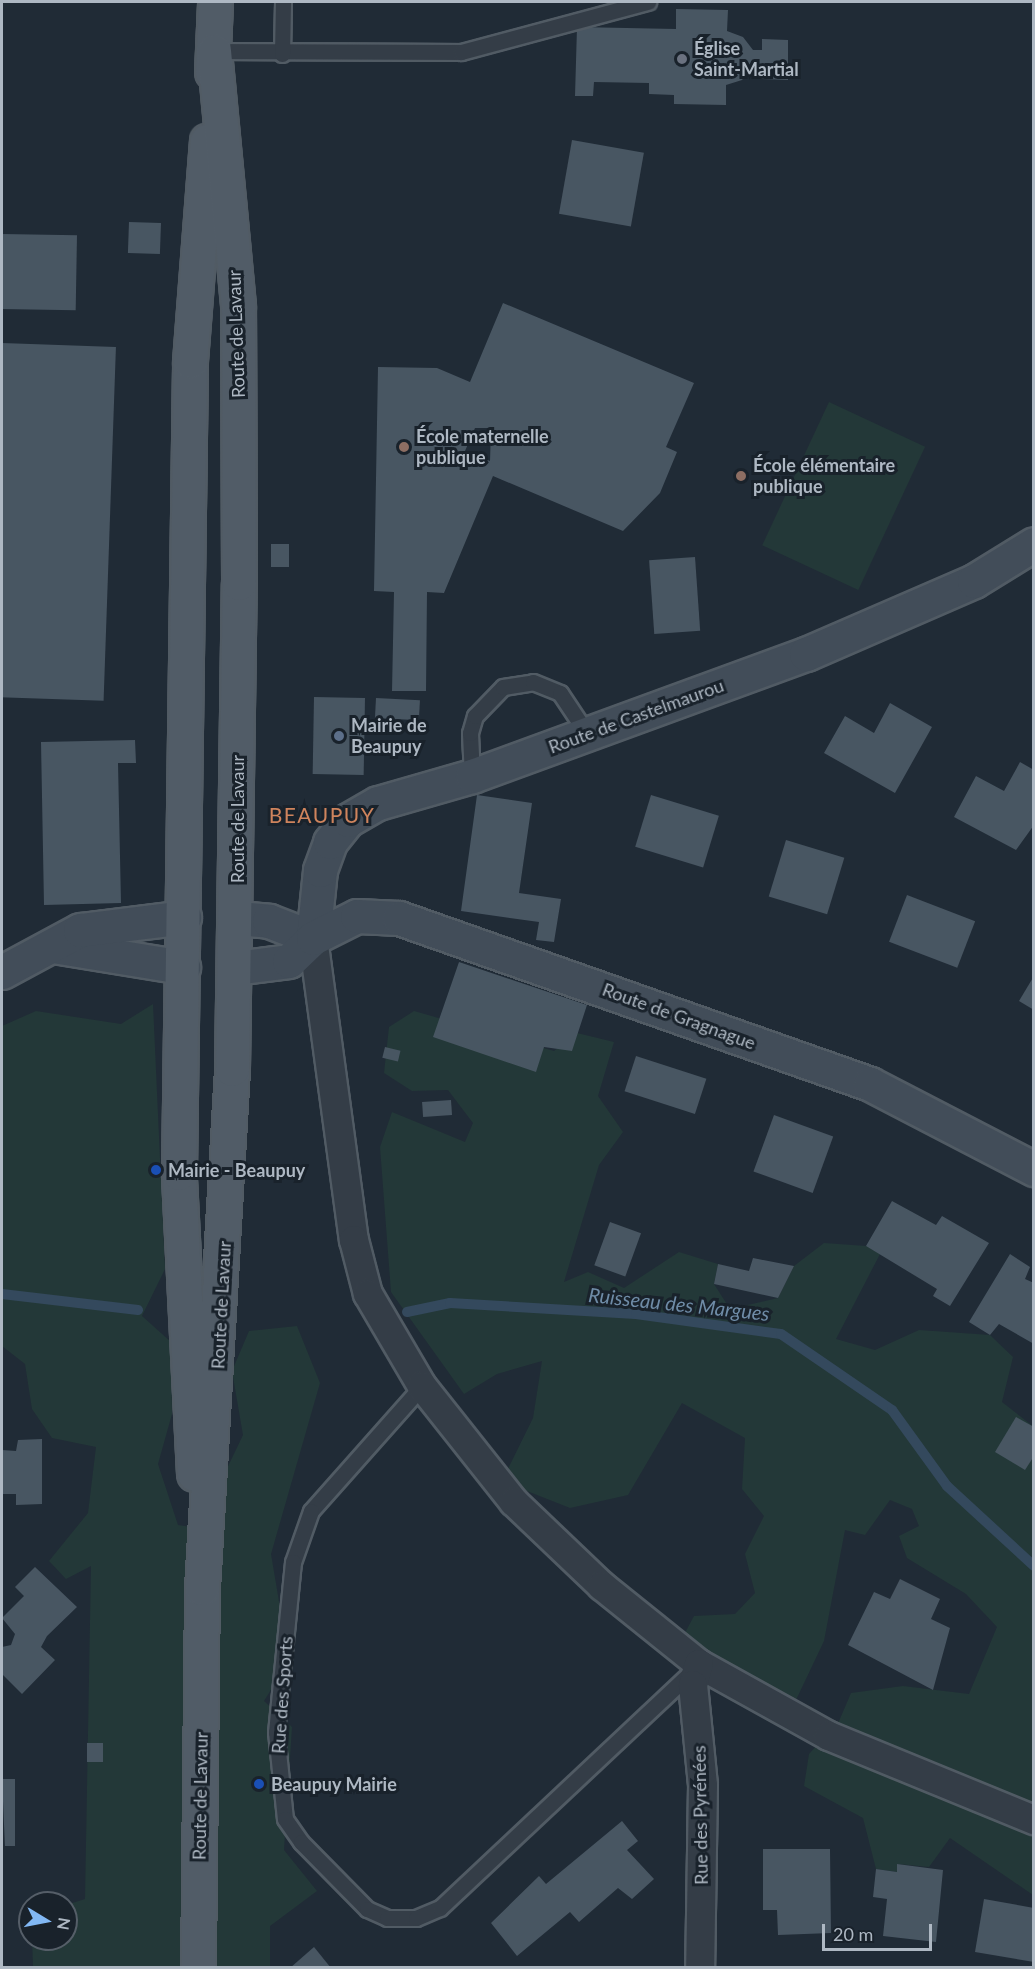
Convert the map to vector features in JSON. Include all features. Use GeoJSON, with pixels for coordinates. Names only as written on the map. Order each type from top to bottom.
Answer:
{"type":"FeatureCollection","features":[{"type":"Feature","properties":{"kind":"main road","name":"Route de Lavaur"},"geometry":{"type":"LineString","coordinates":[[202,1588],[179,1193],[190,361],[214,51],[215,2]]}},
{"type":"Feature","properties":{"kind":"main road","name":"Route de Lavaur"},"geometry":{"type":"LineString","coordinates":[[198,1968],[202,1588],[219,1354],[237,918],[238,305],[214,51]]}},
{"type":"Feature","properties":{"kind":"main road"},"geometry":{"type":"LineString","coordinates":[[184,917],[237,918]]}},
{"type":"Feature","properties":{"kind":"main road"},"geometry":{"type":"LineString","coordinates":[[183,967],[235,968]]}},
{"type":"Feature","properties":{"kind":"street","name":"Route de Castelmaurou"},"geometry":{"type":"LineString","coordinates":[[313,938],[320,870],[330,842],[348,820],[378,803],[472,776],[817,650],[974,580],[1034,544]]}},
{"type":"Feature","properties":{"kind":"street","name":"Route de Gragnague"},"geometry":{"type":"LineString","coordinates":[[235,968],[289,961],[313,938],[357,916],[399,918],[870,1084],[1034,1169]]}},
{"type":"Feature","properties":{"kind":"street"},"geometry":{"type":"LineString","coordinates":[[2,972],[80,930],[184,917]]}},
{"type":"Feature","properties":{"kind":"street"},"geometry":{"type":"LineString","coordinates":[[237,918],[269,921],[313,938],[354,1240],[368,1294],[422,1386],[514,1502],[602,1586],[699,1664],[829,1736],[1034,1820]]}},
{"type":"Feature","properties":{"kind":"street"},"geometry":{"type":"LineString","coordinates":[[52,946],[183,967]]}},
{"type":"Feature","properties":{"kind":"street","name":"Rue des Pyrénées"},"geometry":{"type":"LineString","coordinates":[[699,1664],[693,1685],[703,1786],[700,1968]]}},
{"type":"Feature","properties":{"kind":"lane"},"geometry":{"type":"LineString","coordinates":[[282,54],[283,2]]}},
{"type":"Feature","properties":{"kind":"lane"},"geometry":{"type":"LineString","coordinates":[[214,51],[282,54],[461,52],[648,2]]}},
{"type":"Feature","properties":{"kind":"lane"},"geometry":{"type":"LineString","coordinates":[[472,776],[470,733],[475,716],[503,687],[533,682],[560,693],[588,735]]}},
{"type":"Feature","properties":{"kind":"lane","name":"Rue des Sports"},"geometry":{"type":"LineString","coordinates":[[422,1386],[311,1511],[293,1562],[276,1732],[278,1783],[285,1819],[351,1893],[387,1918],[416,1917],[440,1908],[699,1664]]}},
{"type":"Feature","properties":{"kind":"green space"},"geometry":{"type":"Polygon","coordinates":[[[829,402],[925,447],[858,590],[762,545],[829,402]]]}},
{"type":"Feature","properties":{"kind":"green space"},"geometry":{"type":"Polygon","coordinates":[[[153,1004],[165,1269],[142,1316],[171,1342],[172,1414],[158,1464],[178,1525],[224,1532],[221,1481],[243,1435],[232,1371],[249,1331],[297,1326],[320,1383],[271,1554],[289,1661],[264,1701],[292,1727],[284,1850],[317,1891],[270,1926],[270,1967],[33,1967],[32,1951],[78,1951],[78,1901],[85,1899],[91,1566],[66,1579],[49,1561],[88,1513],[96,1447],[52,1438],[32,1409],[25,1364],[2,1346],[2,1026],[36,1011],[121,1024],[153,1004]]]}},
{"type":"Feature","properties":{"kind":"green space"},"geometry":{"type":"Polygon","coordinates":[[[414,1011],[554,1051],[577,1033],[614,1042],[598,1096],[623,1132],[599,1165],[564,1282],[588,1272],[624,1288],[679,1252],[718,1264],[714,1284],[730,1309],[778,1298],[794,1266],[824,1243],[866,1246],[880,1254],[836,1339],[875,1350],[919,1330],[990,1335],[1013,1357],[1002,1402],[1034,1427],[1033,1895],[950,1838],[929,1867],[898,1864],[897,1872],[876,1869],[863,1818],[804,1786],[809,1754],[839,1721],[851,1693],[903,1686],[969,1694],[997,1627],[966,1594],[907,1558],[899,1536],[919,1526],[912,1509],[890,1500],[865,1535],[845,1530],[824,1641],[796,1700],[748,1691],[680,1642],[694,1616],[735,1614],[755,1593],[745,1554],[764,1516],[742,1489],[745,1438],[682,1403],[628,1495],[570,1508],[502,1481],[533,1418],[542,1361],[497,1374],[464,1394],[391,1292],[380,1147],[392,1112],[465,1142],[473,1123],[448,1090],[412,1091],[384,1073],[389,1027],[414,1011]]]}},
{"type":"Feature","properties":{"kind":"building","name":"Église Saint-Martial"},"geometry":{"type":"Polygon","coordinates":[[[676,9],[728,10],[727,31],[743,37],[753,50],[762,50],[762,39],[788,40],[788,80],[761,79],[761,67],[752,67],[742,80],[726,85],[726,105],[674,104],[674,95],[649,94],[649,83],[594,82],[593,96],[575,96],[577,27],[676,29],[676,9]]]}},
{"type":"Feature","properties":{"kind":"building"},"geometry":{"type":"Polygon","coordinates":[[[572,140],[644,153],[631,227],[559,214],[572,140]]]}},
{"type":"Feature","properties":{"kind":"building"},"geometry":{"type":"Polygon","coordinates":[[[129,222],[161,223],[160,254],[128,253],[129,222]]]}},
{"type":"Feature","properties":{"kind":"building"},"geometry":{"type":"Polygon","coordinates":[[[2,234],[77,235],[76,310],[2,309],[2,234]]]}},
{"type":"Feature","properties":{"kind":"building"},"geometry":{"type":"Polygon","coordinates":[[[503,303],[694,383],[666,447],[677,452],[660,493],[623,531],[493,476],[444,593],[427,592],[426,691],[392,691],[394,592],[374,591],[378,367],[437,368],[470,382],[503,303]],[[475,428],[465,451],[490,461],[491,428],[475,428]]]}},
{"type":"Feature","properties":{"kind":"building"},"geometry":{"type":"Polygon","coordinates":[[[2,343],[116,347],[104,701],[2,697],[2,343]]]}},
{"type":"Feature","properties":{"kind":"building"},"geometry":{"type":"Polygon","coordinates":[[[271,544],[289,544],[289,567],[271,567],[271,544]]]}},
{"type":"Feature","properties":{"kind":"building"},"geometry":{"type":"Polygon","coordinates":[[[695,557],[700,631],[654,634],[649,560],[695,557]]]}},
{"type":"Feature","properties":{"kind":"building","name":"Mairie de Beaupuy"},"geometry":{"type":"Polygon","coordinates":[[[314,697],[365,698],[364,775],[313,774],[314,697]]]}},
{"type":"Feature","properties":{"kind":"building"},"geometry":{"type":"Polygon","coordinates":[[[376,698],[420,700],[419,720],[375,718],[376,698]]]}},
{"type":"Feature","properties":{"kind":"building"},"geometry":{"type":"Polygon","coordinates":[[[890,703],[932,727],[895,793],[824,753],[845,716],[874,733],[890,703]]]}},
{"type":"Feature","properties":{"kind":"building"},"geometry":{"type":"Polygon","coordinates":[[[135,740],[136,763],[118,763],[121,903],[44,905],[41,742],[135,740]]]}},
{"type":"Feature","properties":{"kind":"building"},"geometry":{"type":"Polygon","coordinates":[[[1020,762],[1034,770],[1034,825],[1016,850],[954,817],[976,776],[1004,791],[1020,762]]]}},
{"type":"Feature","properties":{"kind":"building"},"geometry":{"type":"Polygon","coordinates":[[[477,795],[532,803],[519,893],[561,899],[554,942],[536,940],[539,922],[461,911],[477,795]]]}},
{"type":"Feature","properties":{"kind":"building"},"geometry":{"type":"Polygon","coordinates":[[[651,795],[719,816],[703,867],[635,847],[651,795]]]}},
{"type":"Feature","properties":{"kind":"building"},"geometry":{"type":"Polygon","coordinates":[[[786,840],[844,858],[827,914],[769,896],[786,840]]]}},
{"type":"Feature","properties":{"kind":"building"},"geometry":{"type":"Polygon","coordinates":[[[907,895],[975,921],[957,968],[889,942],[907,895]]]}},
{"type":"Feature","properties":{"kind":"building"},"geometry":{"type":"Polygon","coordinates":[[[459,962],[587,1005],[572,1051],[544,1047],[536,1072],[433,1037],[459,962]]]}},
{"type":"Feature","properties":{"kind":"building"},"geometry":{"type":"Polygon","coordinates":[[[1034,976],[1034,1010],[1019,1001],[1034,976]]]}},
{"type":"Feature","properties":{"kind":"building"},"geometry":{"type":"Polygon","coordinates":[[[385,1047],[401,1051],[398,1062],[382,1058],[385,1047]]]}},
{"type":"Feature","properties":{"kind":"building"},"geometry":{"type":"Polygon","coordinates":[[[636,1056],[706,1079],[695,1114],[625,1091],[636,1056]]]}},
{"type":"Feature","properties":{"kind":"building"},"geometry":{"type":"Polygon","coordinates":[[[451,1100],[452,1115],[423,1117],[422,1102],[451,1100]]]}},
{"type":"Feature","properties":{"kind":"building"},"geometry":{"type":"Polygon","coordinates":[[[774,1115],[833,1137],[813,1193],[753,1171],[774,1115]]]}},
{"type":"Feature","properties":{"kind":"building"},"geometry":{"type":"Polygon","coordinates":[[[892,1201],[936,1225],[942,1216],[989,1243],[950,1306],[933,1296],[937,1289],[866,1246],[892,1201]]]}},
{"type":"Feature","properties":{"kind":"building"},"geometry":{"type":"Polygon","coordinates":[[[610,1222],[641,1233],[625,1277],[594,1265],[610,1222]]]}},
{"type":"Feature","properties":{"kind":"building"},"geometry":{"type":"Polygon","coordinates":[[[1010,1254],[1030,1267],[1025,1279],[1034,1283],[1034,1344],[999,1324],[990,1335],[969,1322],[1010,1254]]]}},
{"type":"Feature","properties":{"kind":"building"},"geometry":{"type":"Polygon","coordinates":[[[753,1258],[794,1266],[778,1298],[714,1284],[718,1264],[749,1271],[753,1258]]]}},
{"type":"Feature","properties":{"kind":"building"},"geometry":{"type":"Polygon","coordinates":[[[1016,1417],[1034,1427],[1034,1456],[1025,1470],[995,1452],[1016,1417]]]}},
{"type":"Feature","properties":{"kind":"building"},"geometry":{"type":"Polygon","coordinates":[[[42,1439],[42,1504],[16,1505],[16,1494],[2,1494],[2,1450],[16,1451],[18,1440],[42,1439]]]}},
{"type":"Feature","properties":{"kind":"building"},"geometry":{"type":"Polygon","coordinates":[[[35,1567],[77,1607],[47,1636],[41,1647],[55,1660],[22,1694],[2,1674],[2,1647],[11,1645],[15,1634],[2,1618],[24,1596],[15,1587],[35,1567]]]}},
{"type":"Feature","properties":{"kind":"building"},"geometry":{"type":"Polygon","coordinates":[[[900,1579],[940,1599],[931,1619],[950,1628],[933,1690],[848,1645],[874,1592],[890,1599],[900,1579]]]}},
{"type":"Feature","properties":{"kind":"building"},"geometry":{"type":"Polygon","coordinates":[[[87,1743],[103,1743],[103,1762],[87,1762],[87,1743]]]}},
{"type":"Feature","properties":{"kind":"building"},"geometry":{"type":"Polygon","coordinates":[[[2,1779],[15,1779],[15,1846],[5,1846],[6,1870],[2,1779]]]}},
{"type":"Feature","properties":{"kind":"building"},"geometry":{"type":"Polygon","coordinates":[[[622,1821],[638,1841],[627,1850],[654,1879],[632,1899],[618,1888],[579,1922],[570,1912],[517,1956],[491,1923],[539,1876],[546,1884],[622,1821]]]}},
{"type":"Feature","properties":{"kind":"building"},"geometry":{"type":"Polygon","coordinates":[[[763,1849],[830,1849],[831,1933],[778,1935],[777,1910],[763,1910],[763,1849]]]}},
{"type":"Feature","properties":{"kind":"building"},"geometry":{"type":"Polygon","coordinates":[[[897,1864],[943,1870],[936,1942],[883,1936],[887,1899],[873,1897],[876,1869],[897,1872],[897,1864]]]}},
{"type":"Feature","properties":{"kind":"building"},"geometry":{"type":"Polygon","coordinates":[[[984,1899],[1034,1908],[1034,1962],[975,1952],[984,1899]]]}},
{"type":"Feature","properties":{"kind":"building"},"geometry":{"type":"Polygon","coordinates":[[[314,1947],[331,1968],[290,1968],[314,1947]]]}},
{"type":"Feature","properties":{"kind":"waterway","name":"Ruisseau des Margues"},"geometry":{"type":"LineString","coordinates":[[2,1294],[138,1310]]}},
{"type":"Feature","properties":{"kind":"waterway","name":"Ruisseau des Margues"},"geometry":{"type":"LineString","coordinates":[[407,1312],[450,1303],[636,1314],[781,1334],[892,1410],[947,1486],[1034,1566]]}},
{"type":"Feature","properties":{"kind":"place","name":"Église Saint-Martial"},"geometry":{"type":"Point","coordinates":[682,59]}},
{"type":"Feature","properties":{"kind":"place","name":"École maternelle publique"},"geometry":{"type":"Point","coordinates":[404,447]}},
{"type":"Feature","properties":{"kind":"place","name":"École élémentaire publique"},"geometry":{"type":"Point","coordinates":[741,476]}},
{"type":"Feature","properties":{"kind":"place","name":"Mairie de Beaupuy"},"geometry":{"type":"Point","coordinates":[339,736]}},
{"type":"Feature","properties":{"kind":"place","name":"Mairie - Beaupuy"},"geometry":{"type":"Point","coordinates":[156,1170]}},
{"type":"Feature","properties":{"kind":"place","name":"Beaupuy Mairie"},"geometry":{"type":"Point","coordinates":[259,1784]}},
{"type":"Feature","properties":{"kind":"district","name":"BEAUPUY"},"geometry":{"type":"Point","coordinates":[322,815]}}]}
